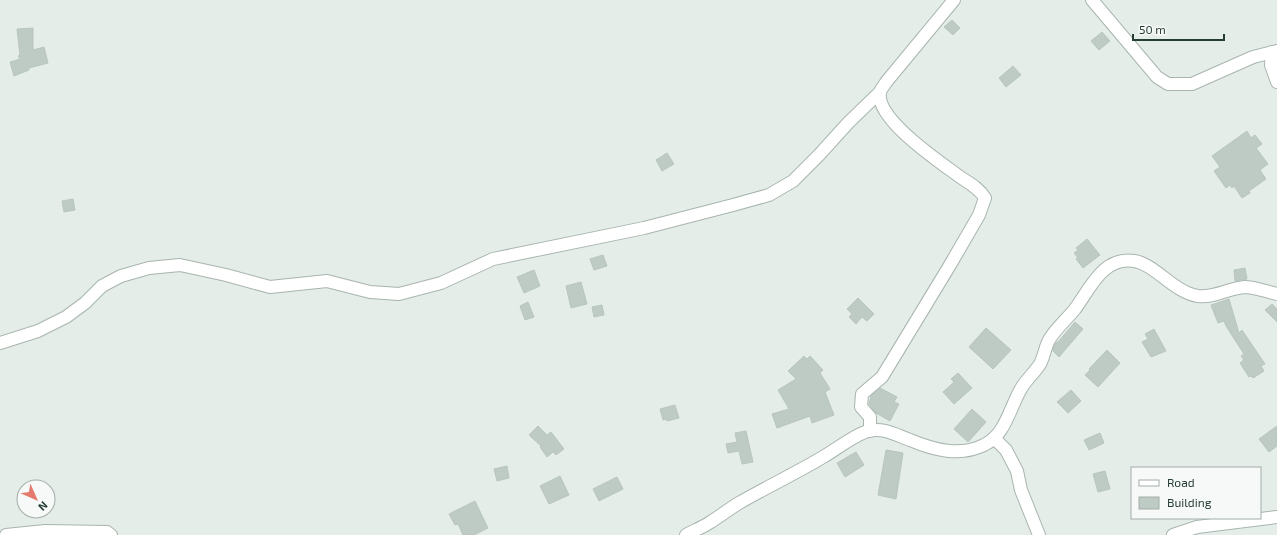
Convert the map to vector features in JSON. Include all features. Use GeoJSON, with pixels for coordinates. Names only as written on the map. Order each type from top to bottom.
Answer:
{"type":"FeatureCollection","features":[{"type":"Feature","properties":{"kind":"street"},"geometry":{"type":"LineString","coordinates":[[0,343],[38,331],[66,317],[85,303],[102,286],[121,276],[149,268],[180,265],[226,275],[270,287],[327,281],[370,292],[399,294],[441,283],[493,259],[644,228],[769,195],[793,181],[848,123],[880,92],[886,81],[954,0]]}},
{"type":"Feature","properties":{"kind":"street"},"geometry":{"type":"LineString","coordinates":[[1092,0],[1157,77],[1168,84],[1192,84],[1253,57],[1275,51]]}},
{"type":"Feature","properties":{"kind":"street"},"geometry":{"type":"LineString","coordinates":[[1275,51],[1271,65],[1277,82]]}},
{"type":"Feature","properties":{"kind":"street"},"geometry":{"type":"LineString","coordinates":[[870,431],[870,416],[861,407],[862,394],[882,378],[979,215],[984,198],[981,191],[943,164],[903,132],[890,118],[882,106],[880,92]]}},
{"type":"Feature","properties":{"kind":"street"},"geometry":{"type":"LineString","coordinates":[[686,535],[708,524],[737,504],[772,484],[820,459],[861,434],[870,431],[880,430],[888,432],[933,449],[963,452],[984,445],[994,438],[1001,429],[1022,388],[1041,362],[1049,340],[1076,307],[1094,280],[1104,269],[1113,263],[1135,261],[1148,267],[1183,291],[1198,296],[1210,296],[1245,287],[1277,294]]}},
{"type":"Feature","properties":{"kind":"street"},"geometry":{"type":"LineString","coordinates":[[994,438],[1006,450],[1017,471],[1021,490],[1039,535]]}},
{"type":"Feature","properties":{"kind":"street"},"geometry":{"type":"LineString","coordinates":[[1173,535],[1197,527],[1277,517]]}},
{"type":"Feature","properties":{"kind":"street"},"geometry":{"type":"LineString","coordinates":[[6,535],[45,531],[107,532],[111,535]]}},
{"type":"Feature","properties":{"kind":"building"},"geometry":{"type":"Polygon","coordinates":[[[952,20],[960,28],[953,35],[944,27],[952,20]]]}},
{"type":"Feature","properties":{"kind":"building"},"geometry":{"type":"Polygon","coordinates":[[[33,28],[33,50],[44,47],[48,63],[29,68],[29,70],[14,76],[10,62],[20,59],[18,56],[20,55],[17,29],[33,28]]]}},
{"type":"Feature","properties":{"kind":"building"},"geometry":{"type":"Polygon","coordinates":[[[1102,32],[1110,41],[1099,50],[1091,41],[1102,32]]]}},
{"type":"Feature","properties":{"kind":"building"},"geometry":{"type":"Polygon","coordinates":[[[1013,66],[1021,75],[1006,87],[999,78],[1013,66]]]}},
{"type":"Feature","properties":{"kind":"building"},"geometry":{"type":"Polygon","coordinates":[[[1247,131],[1251,138],[1255,135],[1262,144],[1256,148],[1268,164],[1260,170],[1266,179],[1242,198],[1234,186],[1232,188],[1230,185],[1226,188],[1214,171],[1220,167],[1212,156],[1247,131]]]}},
{"type":"Feature","properties":{"kind":"building"},"geometry":{"type":"Polygon","coordinates":[[[667,153],[674,164],[662,171],[656,160],[667,153]]]}},
{"type":"Feature","properties":{"kind":"building"},"geometry":{"type":"Polygon","coordinates":[[[73,199],[75,210],[64,212],[62,201],[73,199]]]}},
{"type":"Feature","properties":{"kind":"building"},"geometry":{"type":"Polygon","coordinates":[[[1087,239],[1100,255],[1083,268],[1076,259],[1078,258],[1074,253],[1078,250],[1076,248],[1087,239]]]}},
{"type":"Feature","properties":{"kind":"building"},"geometry":{"type":"Polygon","coordinates":[[[603,255],[607,266],[594,270],[590,259],[603,255]]]}},
{"type":"Feature","properties":{"kind":"building"},"geometry":{"type":"Polygon","coordinates":[[[1245,268],[1247,279],[1235,281],[1234,270],[1245,268]]]}},
{"type":"Feature","properties":{"kind":"building"},"geometry":{"type":"Polygon","coordinates":[[[534,270],[540,286],[524,293],[517,277],[534,270]]]}},
{"type":"Feature","properties":{"kind":"building"},"geometry":{"type":"Polygon","coordinates":[[[581,282],[587,304],[571,308],[566,286],[581,282]]]}},
{"type":"Feature","properties":{"kind":"building"},"geometry":{"type":"Polygon","coordinates":[[[858,298],[874,314],[867,321],[862,317],[856,324],[849,317],[852,314],[847,309],[858,298]]]}},
{"type":"Feature","properties":{"kind":"building"},"geometry":{"type":"Polygon","coordinates":[[[1229,299],[1239,333],[1242,330],[1265,364],[1261,366],[1264,371],[1253,378],[1251,376],[1249,377],[1240,363],[1244,360],[1241,356],[1244,354],[1224,321],[1218,323],[1211,305],[1229,299]]]}},
{"type":"Feature","properties":{"kind":"building"},"geometry":{"type":"Polygon","coordinates":[[[528,302],[534,317],[525,320],[520,306],[528,302]]]}},
{"type":"Feature","properties":{"kind":"building"},"geometry":{"type":"Polygon","coordinates":[[[1272,304],[1277,309],[1277,322],[1265,310],[1272,304]]]}},
{"type":"Feature","properties":{"kind":"building"},"geometry":{"type":"Polygon","coordinates":[[[602,305],[604,315],[594,317],[592,307],[602,305]]]}},
{"type":"Feature","properties":{"kind":"building"},"geometry":{"type":"Polygon","coordinates":[[[1075,322],[1083,329],[1059,357],[1053,351],[1054,346],[1075,322]]]}},
{"type":"Feature","properties":{"kind":"building"},"geometry":{"type":"Polygon","coordinates":[[[986,328],[1011,350],[993,369],[969,347],[986,328]]]}},
{"type":"Feature","properties":{"kind":"building"},"geometry":{"type":"Polygon","coordinates":[[[1154,329],[1166,351],[1151,357],[1142,342],[1148,339],[1145,334],[1154,329]]]}},
{"type":"Feature","properties":{"kind":"building"},"geometry":{"type":"Polygon","coordinates":[[[1107,350],[1120,363],[1098,387],[1085,375],[1107,350]]]}},
{"type":"Feature","properties":{"kind":"building"},"geometry":{"type":"Polygon","coordinates":[[[804,356],[807,359],[810,356],[823,370],[820,373],[830,389],[825,392],[834,415],[812,423],[810,416],[777,428],[772,414],[789,409],[778,390],[796,379],[788,371],[804,356]]]}},
{"type":"Feature","properties":{"kind":"building"},"geometry":{"type":"Polygon","coordinates":[[[958,373],[972,388],[954,404],[943,392],[954,382],[951,379],[958,373]]]}},
{"type":"Feature","properties":{"kind":"building"},"geometry":{"type":"Polygon","coordinates":[[[880,388],[897,397],[894,402],[899,404],[890,421],[876,413],[869,404],[871,396],[880,388]]]}},
{"type":"Feature","properties":{"kind":"building"},"geometry":{"type":"Polygon","coordinates":[[[1071,390],[1081,401],[1068,413],[1057,402],[1071,390]]]}},
{"type":"Feature","properties":{"kind":"building"},"geometry":{"type":"Polygon","coordinates":[[[675,405],[679,418],[667,421],[666,419],[663,420],[660,409],[675,405]]]}},
{"type":"Feature","properties":{"kind":"building"},"geometry":{"type":"Polygon","coordinates":[[[972,409],[986,422],[968,442],[954,429],[972,409]]]}},
{"type":"Feature","properties":{"kind":"building"},"geometry":{"type":"Polygon","coordinates":[[[538,426],[547,435],[551,432],[564,449],[556,455],[553,452],[547,457],[540,447],[541,446],[529,435],[538,426]]]}},
{"type":"Feature","properties":{"kind":"building"},"geometry":{"type":"Polygon","coordinates":[[[1277,426],[1277,446],[1269,452],[1259,439],[1277,426]]]}},
{"type":"Feature","properties":{"kind":"building"},"geometry":{"type":"Polygon","coordinates":[[[746,431],[753,462],[742,464],[739,451],[728,453],[726,444],[737,442],[735,433],[746,431]]]}},
{"type":"Feature","properties":{"kind":"building"},"geometry":{"type":"Polygon","coordinates":[[[1100,433],[1104,443],[1089,450],[1084,440],[1100,433]]]}},
{"type":"Feature","properties":{"kind":"building"},"geometry":{"type":"Polygon","coordinates":[[[886,450],[903,453],[896,499],[878,495],[886,450]]]}},
{"type":"Feature","properties":{"kind":"building"},"geometry":{"type":"Polygon","coordinates":[[[856,452],[864,465],[845,477],[837,463],[856,452]]]}},
{"type":"Feature","properties":{"kind":"building"},"geometry":{"type":"Polygon","coordinates":[[[507,466],[509,478],[497,481],[494,469],[507,466]]]}},
{"type":"Feature","properties":{"kind":"building"},"geometry":{"type":"Polygon","coordinates":[[[1105,471],[1110,489],[1098,492],[1093,474],[1105,471]]]}},
{"type":"Feature","properties":{"kind":"building"},"geometry":{"type":"Polygon","coordinates":[[[560,476],[569,495],[549,504],[540,486],[560,476]]]}},
{"type":"Feature","properties":{"kind":"building"},"geometry":{"type":"Polygon","coordinates":[[[617,477],[623,489],[599,501],[593,489],[617,477]]]}},
{"type":"Feature","properties":{"kind":"building"},"geometry":{"type":"Polygon","coordinates":[[[475,501],[488,528],[474,535],[463,535],[458,524],[455,525],[449,514],[475,501]]]}}]}
